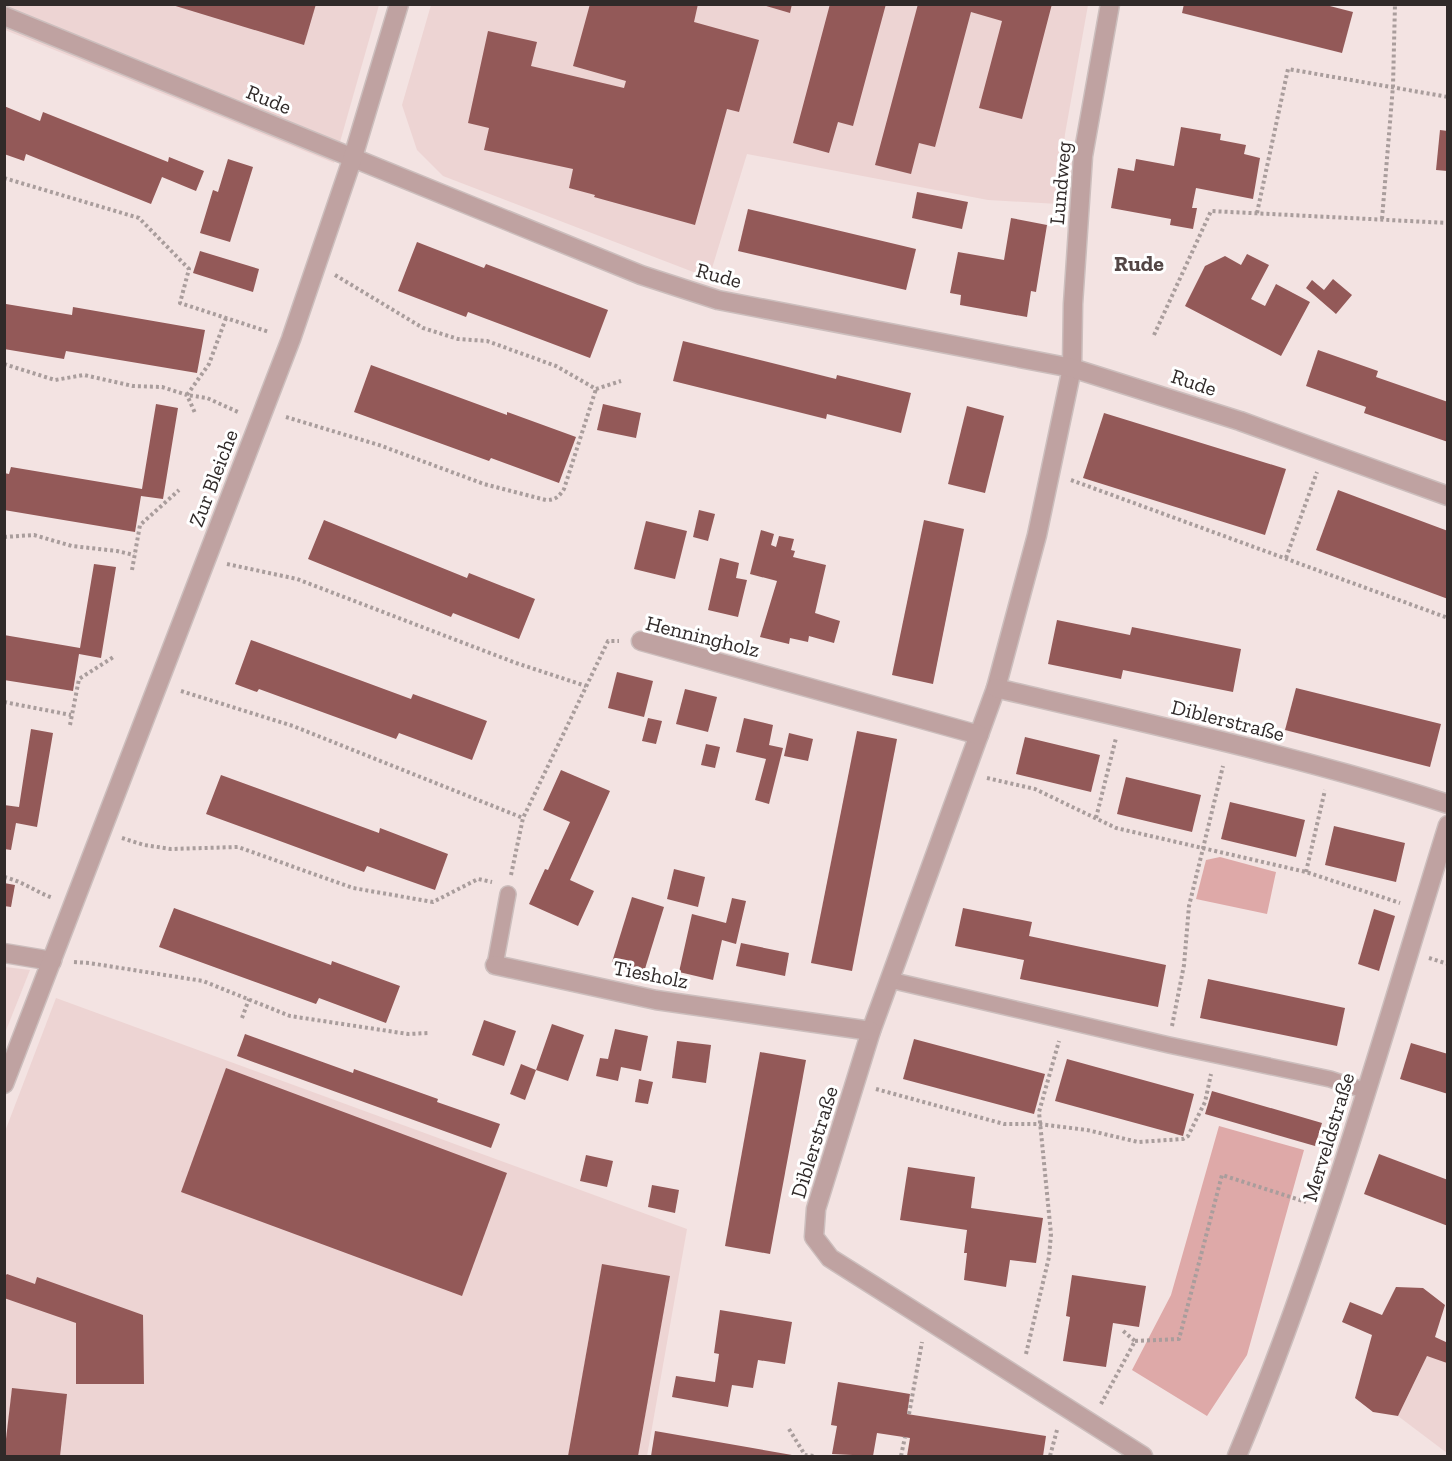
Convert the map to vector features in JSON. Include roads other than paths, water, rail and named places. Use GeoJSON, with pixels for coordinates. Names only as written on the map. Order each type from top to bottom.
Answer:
{"type":"FeatureCollection","features":[{"type":"Feature","properties":{"kind":"street","name":"Zur Bleiche"},"geometry":{"type":"LineString","coordinates":[[4,1084],[291,339],[353,157],[399,4]]}},
{"type":"Feature","properties":{"kind":"street","name":"Lundweg"},"geometry":{"type":"LineString","coordinates":[[1072,368],[1083,156],[1110,4]]}},
{"type":"Feature","properties":{"kind":"street","name":"Rude"},"geometry":{"type":"LineString","coordinates":[[4,16],[641,275],[718,300],[1072,368],[1240,421],[1448,496]]}},
{"type":"Feature","properties":{"kind":"street","name":"Diblerstraße"},"geometry":{"type":"LineString","coordinates":[[1072,368],[1037,535],[996,688],[855,1083],[816,1209],[814,1236],[830,1258],[1143,1456]]}},
{"type":"Feature","properties":{"kind":"street","name":"Henningholz"},"geometry":{"type":"LineString","coordinates":[[641,640],[979,735]]}},
{"type":"Feature","properties":{"kind":"street","name":"Diblerstraße"},"geometry":{"type":"LineString","coordinates":[[996,688],[1229,741],[1330,768],[1448,804]]}},
{"type":"Feature","properties":{"kind":"street","name":"Merveldstraße"},"geometry":{"type":"LineString","coordinates":[[1237,1456],[1262,1396],[1330,1210],[1448,825]]}},
{"type":"Feature","properties":{"kind":"street"},"geometry":{"type":"LineString","coordinates":[[4,953],[52,961]]}},
{"type":"Feature","properties":{"kind":"street","name":"Tiesholz"},"geometry":{"type":"LineString","coordinates":[[495,965],[656,1000],[872,1032]]}},
{"type":"Feature","properties":{"kind":"lane","name":"Tiesholz"},"geometry":{"type":"LineString","coordinates":[[495,965],[508,890]]}},
{"type":"Feature","properties":{"kind":"lane"},"geometry":{"type":"LineString","coordinates":[[890,980],[1168,1045],[1330,1079],[1366,1091]]}},
{"type":"Feature","properties":{"kind":"district","name":"Rude"},"geometry":{"type":"Point","coordinates":[1139,263]}}]}
